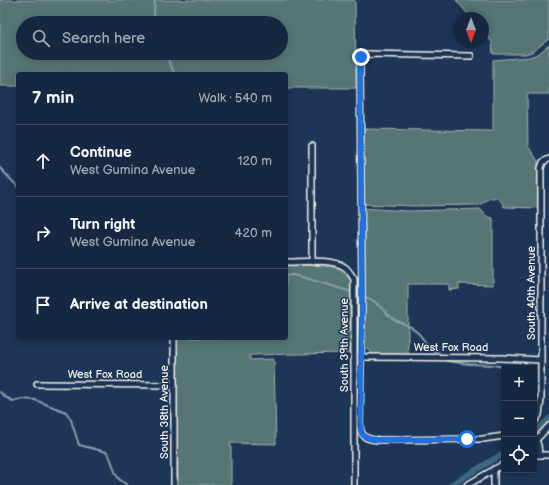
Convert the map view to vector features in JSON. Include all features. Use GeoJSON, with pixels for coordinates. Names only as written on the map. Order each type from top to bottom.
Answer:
{"type":"FeatureCollection","features":[{"type":"Feature","properties":{"kind":"street"},"geometry":{"type":"LineString","coordinates":[[471,56],[365,54],[361,57],[362,295],[360,425],[361,433],[370,439],[483,439],[501,436]]}},
{"type":"Feature","properties":{"kind":"street"},"geometry":{"type":"LineString","coordinates":[[312,146],[312,262]]}},
{"type":"Feature","properties":{"kind":"street","name":"South 40th Avenue"},"geometry":{"type":"LineString","coordinates":[[537,418],[540,415],[541,360],[541,168],[543,162],[549,159]]}},
{"type":"Feature","properties":{"kind":"street","name":"South 39th Avenue"},"geometry":{"type":"LineString","coordinates":[[288,262],[337,264],[347,268],[354,279],[354,485]]}},
{"type":"Feature","properties":{"kind":"street"},"geometry":{"type":"LineString","coordinates":[[542,266],[549,267]]}},
{"type":"Feature","properties":{"kind":"street","name":"South 38th Avenue"},"geometry":{"type":"LineString","coordinates":[[174,340],[174,485]]}},
{"type":"Feature","properties":{"kind":"street","name":"West Fox Road"},"geometry":{"type":"LineString","coordinates":[[361,356],[541,360]]}},
{"type":"Feature","properties":{"kind":"street","name":"West Fox Road"},"geometry":{"type":"LineString","coordinates":[[37,384],[174,385]]}},
{"type":"Feature","properties":{"kind":"street"},"geometry":{"type":"LineString","coordinates":[[536,437],[549,426]]}},
{"type":"Feature","properties":{"kind":"street"},"geometry":{"type":"LineString","coordinates":[[537,455],[549,455]]}},
{"type":"Feature","properties":{"kind":"street"},"geometry":{"type":"LineString","coordinates":[[467,485],[501,466]]}},
{"type":"Feature","properties":{"kind":"street"},"geometry":{"type":"LineString","coordinates":[[494,469],[494,485]]}},
{"type":"Feature","properties":{"kind":"green space"},"geometry":{"type":"Polygon","coordinates":[[[0,0],[355,0],[356,88],[288,88],[288,72],[16,72],[16,86],[0,86],[0,0]]]}},
{"type":"Feature","properties":{"kind":"green space"},"geometry":{"type":"Polygon","coordinates":[[[456,0],[549,0],[549,39],[532,52],[525,54],[493,54],[492,42],[489,38],[489,12],[466,12],[456,0]]]}},
{"type":"Feature","properties":{"kind":"green space"},"geometry":{"type":"Polygon","coordinates":[[[549,45],[549,94],[527,94],[528,146],[538,161],[538,208],[504,207],[497,198],[490,198],[480,205],[413,206],[363,204],[362,129],[493,131],[493,60],[529,57],[538,54],[549,45]]]}},
{"type":"Feature","properties":{"kind":"green space"},"geometry":{"type":"Polygon","coordinates":[[[362,208],[408,211],[480,209],[488,217],[493,218],[493,285],[459,284],[459,289],[449,290],[449,284],[408,284],[408,355],[374,355],[364,345],[362,208]]]}},
{"type":"Feature","properties":{"kind":"green space"},"geometry":{"type":"Polygon","coordinates":[[[312,265],[334,268],[342,272],[351,281],[351,353],[250,355],[250,360],[274,359],[276,444],[231,443],[231,485],[178,485],[176,340],[288,340],[288,266],[312,265]]]}},
{"type":"Feature","properties":{"kind":"waterway"},"geometry":{"type":"LineString","coordinates":[[154,16],[155,0]]}},
{"type":"Feature","properties":{"kind":"waterway"},"geometry":{"type":"LineString","coordinates":[[168,60],[174,72]]}},
{"type":"Feature","properties":{"kind":"waterway"},"geometry":{"type":"LineString","coordinates":[[0,168],[16,185]]}},
{"type":"Feature","properties":{"kind":"waterway"},"geometry":{"type":"LineString","coordinates":[[288,276],[302,277],[362,295],[375,302],[393,319],[411,327],[419,334],[431,349],[439,353]]}},
{"type":"Feature","properties":{"kind":"waterway"},"geometry":{"type":"LineString","coordinates":[[446,361],[501,367]]}},
{"type":"Feature","properties":{"kind":"waterway"},"geometry":{"type":"LineString","coordinates":[[0,392],[5,397],[13,401],[22,399],[35,400],[66,412],[71,420],[79,445],[107,452],[117,476],[127,485]]}},
{"type":"Feature","properties":{"kind":"waterway"},"geometry":{"type":"LineString","coordinates":[[537,430],[549,419]]}},
{"type":"Feature","properties":{"kind":"waterway"},"geometry":{"type":"LineString","coordinates":[[451,485],[501,455]]}},
{"type":"Feature","properties":{"kind":"route"},"geometry":{"type":"LineString","coordinates":[[361,57],[361,433],[370,439],[377,440],[467,439]]}}]}
